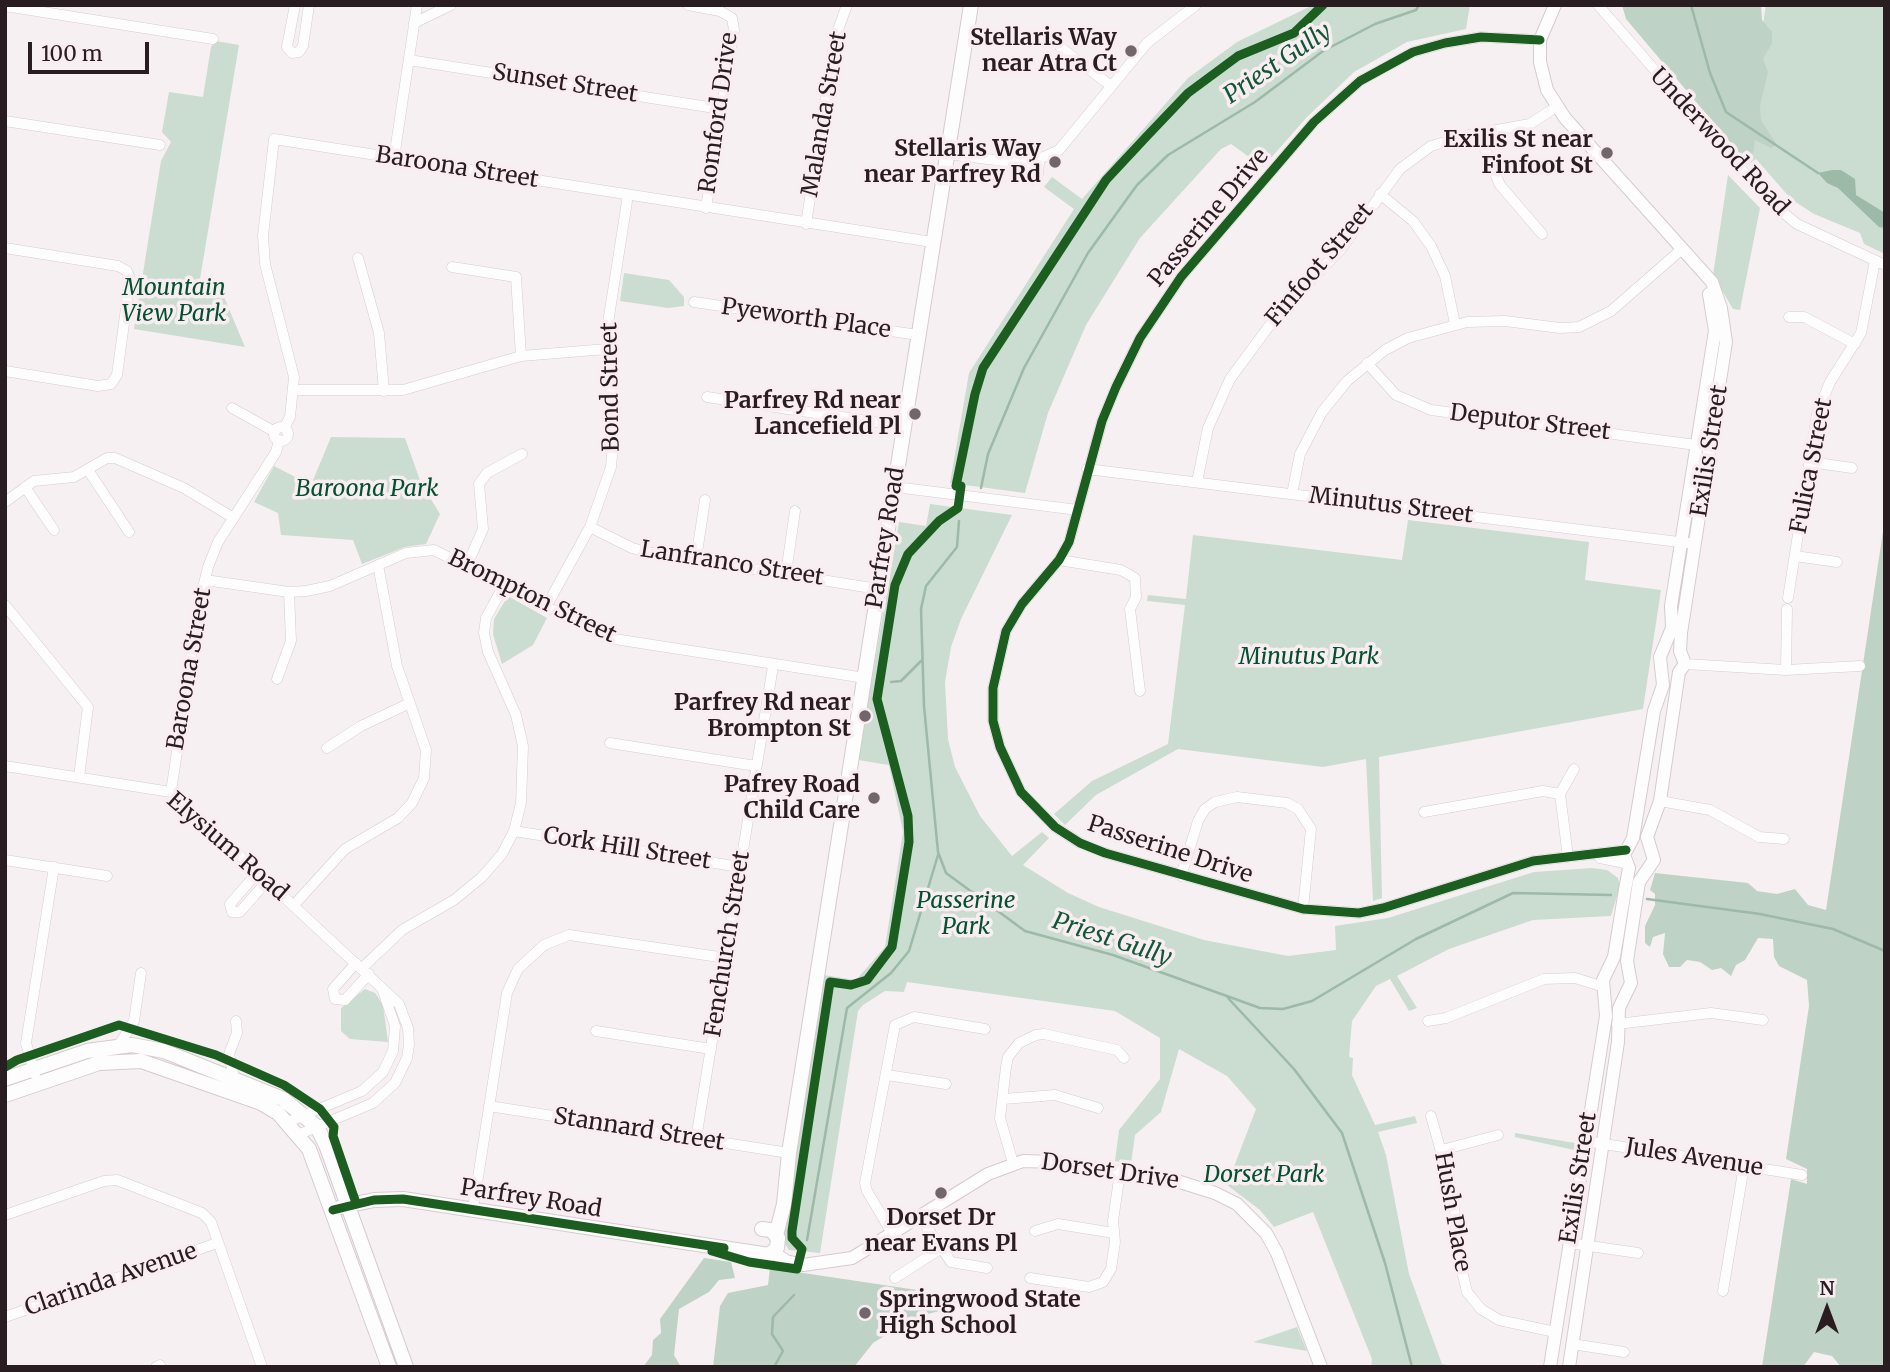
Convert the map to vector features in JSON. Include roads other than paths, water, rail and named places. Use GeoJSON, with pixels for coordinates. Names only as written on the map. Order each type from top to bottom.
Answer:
{"type":"FeatureCollection","features":[{"type":"Feature","properties":{"kind":"main road","name":"Parfrey Road"},"geometry":{"type":"LineString","coordinates":[[331,1205],[375,1192],[403,1199],[724,1248],[766,1241],[772,1218],[783,1195],[971,5]]}},
{"type":"Feature","properties":{"kind":"main road"},"geometry":{"type":"LineString","coordinates":[[5,1095],[87,1051],[119,1045],[145,1047],[267,1090],[304,1115],[317,1128],[406,1367]]}},
{"type":"Feature","properties":{"kind":"main road"},"geometry":{"type":"LineString","coordinates":[[5,1079],[35,1077],[99,1063],[141,1061],[261,1103],[288,1122],[310,1149],[389,1367]]}},
{"type":"Feature","properties":{"kind":"main road","name":"Parfrey Road"},"geometry":{"type":"LineString","coordinates":[[346,1201],[403,1199]]}},
{"type":"Feature","properties":{"kind":"main road"},"geometry":{"type":"LineString","coordinates":[[357,1232],[360,1218],[374,1200]]}},
{"type":"Feature","properties":{"kind":"street"},"geometry":{"type":"LineString","coordinates":[[295,5],[287,47],[292,53],[299,52],[303,46],[309,5]]}},
{"type":"Feature","properties":{"kind":"street"},"geometry":{"type":"LineString","coordinates":[[394,158],[417,5]]}},
{"type":"Feature","properties":{"kind":"street"},"geometry":{"type":"LineString","coordinates":[[414,23],[451,5]]}},
{"type":"Feature","properties":{"kind":"street","name":"Romford Drive"},"geometry":{"type":"LineString","coordinates":[[688,5],[720,10],[732,18],[734,30],[706,208]]}},
{"type":"Feature","properties":{"kind":"street","name":"Malanda Street"},"geometry":{"type":"LineString","coordinates":[[806,224],[835,38],[847,5]]}},
{"type":"Feature","properties":{"kind":"street","name":"Exilis Street"},"geometry":{"type":"LineString","coordinates":[[1555,5],[1540,40],[1543,80],[1556,107],[1716,290],[1725,326],[1726,352],[1704,446],[1689,543],[1682,662],[1660,802],[1649,826],[1649,847],[1654,860],[1639,882],[1627,961],[1631,984],[1624,994],[1617,1024],[1618,1042],[1569,1367]]}},
{"type":"Feature","properties":{"kind":"street","name":"Underwood Road"},"geometry":{"type":"LineString","coordinates":[[1592,5],[1606,17],[1777,208],[1797,224],[1880,263]]}},
{"type":"Feature","properties":{"kind":"street","name":"Underwood Road"},"geometry":{"type":"LineString","coordinates":[[1598,5],[1606,17]]}},
{"type":"Feature","properties":{"kind":"street"},"geometry":{"type":"LineString","coordinates":[[5,6],[213,38]]}},
{"type":"Feature","properties":{"kind":"street"},"geometry":{"type":"LineString","coordinates":[[947,155],[1014,165],[1039,162],[1066,144],[1147,43],[1189,7]]}},
{"type":"Feature","properties":{"kind":"street","name":"Passerine Drive"},"geometry":{"type":"LineString","coordinates":[[1540,40],[1481,37],[1444,43],[1384,65],[1336,99],[1197,256],[1140,338],[1116,387],[1087,470],[1069,542],[1059,560],[1022,604],[1006,631],[992,688],[993,721],[1000,747],[1021,792],[1055,827],[1105,853],[1303,909],[1359,913],[1383,908],[1501,869],[1568,857],[1628,857]]}},
{"type":"Feature","properties":{"kind":"street"},"geometry":{"type":"LineString","coordinates":[[1060,47],[1111,86]]}},
{"type":"Feature","properties":{"kind":"street","name":"Sunset Street"},"geometry":{"type":"LineString","coordinates":[[409,60],[721,108]]}},
{"type":"Feature","properties":{"kind":"street","name":"Finfoot Street"},"geometry":{"type":"LineString","coordinates":[[1197,482],[1209,428],[1230,379],[1275,318],[1341,249],[1399,169],[1431,146],[1530,124],[1556,107]]}},
{"type":"Feature","properties":{"kind":"street"},"geometry":{"type":"LineString","coordinates":[[5,121],[160,145]]}},
{"type":"Feature","properties":{"kind":"street"},"geometry":{"type":"LineString","coordinates":[[1485,132],[1485,150],[1495,178],[1542,234]]}},
{"type":"Feature","properties":{"kind":"street","name":"Baroona Street"},"geometry":{"type":"LineString","coordinates":[[171,792],[205,580],[218,542],[276,452],[279,434],[290,417],[294,390],[291,361],[265,264],[263,236],[274,139],[932,242]]}},
{"type":"Feature","properties":{"kind":"street"},"geometry":{"type":"LineString","coordinates":[[1014,165],[1033,180],[1038,174],[1039,162]]}},
{"type":"Feature","properties":{"kind":"street"},"geometry":{"type":"LineString","coordinates":[[1380,194],[1413,221],[1431,246],[1445,276],[1455,324]]}},
{"type":"Feature","properties":{"kind":"street","name":"Bond Street"},"geometry":{"type":"LineString","coordinates":[[546,607],[590,527],[607,486],[612,456],[607,349],[628,195]]}},
{"type":"Feature","properties":{"kind":"street"},"geometry":{"type":"LineString","coordinates":[[5,248],[118,266],[127,271],[130,279],[117,375],[111,384],[98,386],[5,371]]}},
{"type":"Feature","properties":{"kind":"street"},"geometry":{"type":"LineString","coordinates":[[1292,494],[1308,435],[1333,397],[1367,363],[1408,338],[1455,324],[1505,321],[1560,328],[1579,327],[1611,311],[1682,249]]}},
{"type":"Feature","properties":{"kind":"street"},"geometry":{"type":"LineString","coordinates":[[358,258],[379,334],[384,391]]}},
{"type":"Feature","properties":{"kind":"street","name":"Fulica Street"},"geometry":{"type":"LineString","coordinates":[[1786,670],[1787,604],[1821,399],[1855,344],[1865,321],[1880,263]]}},
{"type":"Feature","properties":{"kind":"street"},"geometry":{"type":"LineString","coordinates":[[452,267],[516,277],[521,356]]}},
{"type":"Feature","properties":{"kind":"street","name":"Pyeworth Place"},"geometry":{"type":"LineString","coordinates":[[694,302],[918,335]]}},
{"type":"Feature","properties":{"kind":"street"},"geometry":{"type":"LineString","coordinates":[[1789,317],[1804,317],[1855,344]]}},
{"type":"Feature","properties":{"kind":"street"},"geometry":{"type":"LineString","coordinates":[[294,390],[384,391],[423,386],[521,356],[607,349]]}},
{"type":"Feature","properties":{"kind":"street","name":"Deputor Street"},"geometry":{"type":"LineString","coordinates":[[1367,363],[1396,396],[1431,410],[1704,446]]}},
{"type":"Feature","properties":{"kind":"street"},"geometry":{"type":"LineString","coordinates":[[707,397],[903,426]]}},
{"type":"Feature","properties":{"kind":"street"},"geometry":{"type":"LineString","coordinates":[[232,408],[279,434]]}},
{"type":"Feature","properties":{"kind":"street"},"geometry":{"type":"LineString","coordinates":[[467,565],[483,529],[479,484],[487,473],[522,454]]}},
{"type":"Feature","properties":{"kind":"street"},"geometry":{"type":"LineString","coordinates":[[5,502],[34,481],[74,477],[107,458],[115,458],[184,488],[232,517]]}},
{"type":"Feature","properties":{"kind":"street"},"geometry":{"type":"LineString","coordinates":[[1810,462],[1852,468]]}},
{"type":"Feature","properties":{"kind":"street"},"geometry":{"type":"LineString","coordinates":[[88,470],[129,532]]}},
{"type":"Feature","properties":{"kind":"street","name":"Minutus Street"},"geometry":{"type":"LineString","coordinates":[[1087,470],[1689,543]]}},
{"type":"Feature","properties":{"kind":"street"},"geometry":{"type":"LineString","coordinates":[[25,487],[54,530]]}},
{"type":"Feature","properties":{"kind":"street"},"geometry":{"type":"LineString","coordinates":[[895,487],[1078,510]]}},
{"type":"Feature","properties":{"kind":"street"},"geometry":{"type":"LineString","coordinates":[[696,559],[705,500]]}},
{"type":"Feature","properties":{"kind":"street"},"geometry":{"type":"LineString","coordinates":[[786,573],[796,511]]}},
{"type":"Feature","properties":{"kind":"street","name":"Lanfranco Street"},"geometry":{"type":"LineString","coordinates":[[590,527],[632,548],[878,589]]}},
{"type":"Feature","properties":{"kind":"street","name":"Exilis Street"},"geometry":{"type":"LineString","coordinates":[[1550,1367],[1606,1017],[1606,981],[1614,957],[1628,857],[1654,711],[1664,685],[1659,661],[1672,628],[1671,606],[1689,543]]}},
{"type":"Feature","properties":{"kind":"street","name":"Brompton Street"},"geometry":{"type":"LineString","coordinates":[[205,580],[289,592],[330,586],[406,553],[433,550],[608,638],[773,666],[864,678]]}},
{"type":"Feature","properties":{"kind":"street"},"geometry":{"type":"LineString","coordinates":[[1795,556],[1837,562]]}},
{"type":"Feature","properties":{"kind":"street"},"geometry":{"type":"LineString","coordinates":[[1059,560],[1130,573],[1138,585],[1130,609],[1140,691]]}},
{"type":"Feature","properties":{"kind":"street"},"geometry":{"type":"LineString","coordinates":[[293,906],[345,849],[398,818],[420,789],[426,766],[426,750],[397,666],[378,565]]}},
{"type":"Feature","properties":{"kind":"street"},"geometry":{"type":"LineString","coordinates":[[362,968],[402,930],[454,900],[482,877],[502,854],[514,831],[521,803],[523,746],[516,715],[488,652],[484,633],[486,618],[504,585]]}},
{"type":"Feature","properties":{"kind":"street"},"geometry":{"type":"LineString","coordinates":[[277,679],[291,641],[289,592]]}},
{"type":"Feature","properties":{"kind":"street"},"geometry":{"type":"LineString","coordinates":[[5,605],[88,707],[79,777]]}},
{"type":"Feature","properties":{"kind":"street"},"geometry":{"type":"LineString","coordinates":[[1665,651],[1673,649],[1682,662]]}},
{"type":"Feature","properties":{"kind":"street"},"geometry":{"type":"LineString","coordinates":[[1661,669],[1672,674],[1682,662]]}},
{"type":"Feature","properties":{"kind":"street"},"geometry":{"type":"LineString","coordinates":[[1682,662],[1786,670],[1860,666]]}},
{"type":"Feature","properties":{"kind":"street","name":"Fenchurch Street"},"geometry":{"type":"LineString","coordinates":[[696,1139],[773,666]]}},
{"type":"Feature","properties":{"kind":"street"},"geometry":{"type":"LineString","coordinates":[[327,748],[361,726],[410,703]]}},
{"type":"Feature","properties":{"kind":"street"},"geometry":{"type":"LineString","coordinates":[[610,743],[757,766]]}},
{"type":"Feature","properties":{"kind":"street","name":"Elysium Road"},"geometry":{"type":"LineString","coordinates":[[5,766],[171,792],[378,982],[405,1014],[409,1045],[402,1071],[373,1102],[300,1135]]}},
{"type":"Feature","properties":{"kind":"street"},"geometry":{"type":"LineString","coordinates":[[1568,857],[1560,794],[1574,769]]}},
{"type":"Feature","properties":{"kind":"street"},"geometry":{"type":"LineString","coordinates":[[1424,812],[1543,791],[1560,794]]}},
{"type":"Feature","properties":{"kind":"street"},"geometry":{"type":"LineString","coordinates":[[1181,876],[1198,821],[1205,809],[1215,802],[1237,797],[1287,803],[1298,808],[1311,828],[1303,909]]}},
{"type":"Feature","properties":{"kind":"street"},"geometry":{"type":"LineString","coordinates":[[1660,802],[1710,810],[1759,837],[1784,839]]}},
{"type":"Feature","properties":{"kind":"street","name":"Cork Hill Street"},"geometry":{"type":"LineString","coordinates":[[514,831],[740,867]]}},
{"type":"Feature","properties":{"kind":"street"},"geometry":{"type":"LineString","coordinates":[[1646,871],[1638,873],[1628,857],[1639,843],[1649,847]]}},
{"type":"Feature","properties":{"kind":"street"},"geometry":{"type":"LineString","coordinates":[[5,860],[107,876]]}},
{"type":"Feature","properties":{"kind":"street"},"geometry":{"type":"LineString","coordinates":[[35,1077],[26,1043],[54,867]]}},
{"type":"Feature","properties":{"kind":"street"},"geometry":{"type":"LineString","coordinates":[[257,873],[230,904],[232,912],[240,912],[267,881]]}},
{"type":"Feature","properties":{"kind":"street"},"geometry":{"type":"LineString","coordinates":[[473,1209],[507,993],[518,969],[544,945],[569,935],[726,958]]}},
{"type":"Feature","properties":{"kind":"street"},"geometry":{"type":"LineString","coordinates":[[1428,1020],[1446,1018],[1544,979],[1606,981],[1622,970],[1628,975]]}},
{"type":"Feature","properties":{"kind":"street"},"geometry":{"type":"LineString","coordinates":[[141,973],[134,1020],[137,1035],[145,1047]]}},
{"type":"Feature","properties":{"kind":"street"},"geometry":{"type":"LineString","coordinates":[[1606,981],[1612,995],[1624,994]]}},
{"type":"Feature","properties":{"kind":"street","name":"Elysium Road"},"geometry":{"type":"LineString","coordinates":[[288,1122],[362,1091],[389,1062],[395,1026],[388,1001],[378,982]]}},
{"type":"Feature","properties":{"kind":"street"},"geometry":{"type":"LineString","coordinates":[[1617,1024],[1703,1013],[1763,1020]]}},
{"type":"Feature","properties":{"kind":"street"},"geometry":{"type":"LineString","coordinates":[[892,1233],[867,1191],[866,1183],[887,1075],[892,1031],[895,1025],[907,1017],[985,1030]]}},
{"type":"Feature","properties":{"kind":"street"},"geometry":{"type":"LineString","coordinates":[[119,1045],[134,1020]]}},
{"type":"Feature","properties":{"kind":"street"},"geometry":{"type":"LineString","coordinates":[[207,1068],[219,1064],[229,1054],[236,1033],[236,1021]]}},
{"type":"Feature","properties":{"kind":"street"},"geometry":{"type":"LineString","coordinates":[[596,1031],[711,1049]]}},
{"type":"Feature","properties":{"kind":"street"},"geometry":{"type":"LineString","coordinates":[[1013,1163],[1001,1126],[1008,1057],[1019,1043],[1036,1035],[1118,1050],[1124,1058]]}},
{"type":"Feature","properties":{"kind":"street"},"geometry":{"type":"LineString","coordinates":[[229,1054],[234,1078]]}},
{"type":"Feature","properties":{"kind":"street"},"geometry":{"type":"LineString","coordinates":[[887,1075],[946,1084]]}},
{"type":"Feature","properties":{"kind":"street"},"geometry":{"type":"LineString","coordinates":[[1003,1098],[1055,1095],[1098,1108]]}},
{"type":"Feature","properties":{"kind":"street","name":"Stannard Street"},"geometry":{"type":"LineString","coordinates":[[489,1106],[789,1153]]}},
{"type":"Feature","properties":{"kind":"street","name":"Hush Place"},"geometry":{"type":"LineString","coordinates":[[1431,1116],[1455,1206],[1461,1267],[1467,1292],[1481,1309],[1499,1320],[1555,1332]]}},
{"type":"Feature","properties":{"kind":"street"},"geometry":{"type":"LineString","coordinates":[[1442,1150],[1498,1135]]}},
{"type":"Feature","properties":{"kind":"street","name":"Jules Avenue"},"geometry":{"type":"LineString","coordinates":[[1585,1141],[1802,1175]]}},
{"type":"Feature","properties":{"kind":"street","name":"Dorset Drive"},"geometry":{"type":"LineString","coordinates":[[766,1241],[791,1255],[820,1263],[852,1258],[988,1174],[1013,1163],[1055,1162],[1199,1186],[1237,1204],[1253,1218],[1277,1253],[1321,1367]]}},
{"type":"Feature","properties":{"kind":"street"},"geometry":{"type":"LineString","coordinates":[[1723,1291],[1744,1166]]}},
{"type":"Feature","properties":{"kind":"street"},"geometry":{"type":"LineString","coordinates":[[1030,1278],[1089,1287],[1103,1282],[1111,1269],[1113,1221],[1120,1172]]}},
{"type":"Feature","properties":{"kind":"street"},"geometry":{"type":"LineString","coordinates":[[5,1215],[104,1181],[117,1180],[202,1213],[211,1222],[262,1367]]}},
{"type":"Feature","properties":{"kind":"street"},"geometry":{"type":"LineString","coordinates":[[919,1216],[951,1262],[987,1268]]}},
{"type":"Feature","properties":{"kind":"street"},"geometry":{"type":"LineString","coordinates":[[1035,1231],[1058,1224],[1114,1233]]}},
{"type":"Feature","properties":{"kind":"street","name":"Clarinda Avenue"},"geometry":{"type":"LineString","coordinates":[[5,1318],[217,1243]]}},
{"type":"Feature","properties":{"kind":"street"},"geometry":{"type":"LineString","coordinates":[[1569,1243],[1638,1253]]}},
{"type":"Feature","properties":{"kind":"street"},"geometry":{"type":"LineString","coordinates":[[895,1279],[940,1249]]}},
{"type":"Feature","properties":{"kind":"street"},"geometry":{"type":"LineString","coordinates":[[1572,1343],[1624,1352]]}},
{"type":"Feature","properties":{"kind":"waterway","name":"Priest Gully"},"geometry":{"type":"LineString","coordinates":[[981,488],[988,454],[1024,368],[1088,253],[1137,185],[1168,155],[1255,102],[1323,51],[1375,24],[1416,10],[1419,5]]}},
{"type":"Feature","properties":{"kind":"waterway"},"geometry":{"type":"LineString","coordinates":[[1691,5],[1710,73],[1726,112],[1818,173]]}},
{"type":"Feature","properties":{"kind":"waterway","name":"Priest Gully"},"geometry":{"type":"LineString","coordinates":[[959,521],[957,547],[926,586],[921,609],[924,706],[938,852],[946,873],[1025,931],[1113,955],[1260,1008],[1283,1009],[1312,1001],[1416,939],[1513,893],[1611,895]]}},
{"type":"Feature","properties":{"kind":"waterway"},"geometry":{"type":"LineString","coordinates":[[891,682],[901,681],[921,661]]}},
{"type":"Feature","properties":{"kind":"waterway"},"geometry":{"type":"LineString","coordinates":[[807,1240],[847,1008],[891,973],[909,951],[938,855]]}},
{"type":"Feature","properties":{"kind":"waterway"},"geometry":{"type":"LineString","coordinates":[[1647,899],[1760,914],[1833,929],[1885,951]]}},
{"type":"Feature","properties":{"kind":"waterway","name":"Priest Gully"},"geometry":{"type":"LineString","coordinates":[[1228,998],[1294,1069],[1342,1133],[1385,1263],[1412,1367]]}},
{"type":"Feature","properties":{"kind":"waterway"},"geometry":{"type":"LineString","coordinates":[[774,1367],[783,1351],[772,1334],[773,1317],[794,1295]]}},
{"type":"Feature","properties":{"kind":"place","name":"Stellaris Way near Atra Ct"},"geometry":{"type":"Point","coordinates":[1131,51]}},
{"type":"Feature","properties":{"kind":"place","name":"Exilis St near Finfoot St"},"geometry":{"type":"Point","coordinates":[1607,153]}},
{"type":"Feature","properties":{"kind":"place","name":"Stellaris Way near Parfrey Rd"},"geometry":{"type":"Point","coordinates":[1055,162]}},
{"type":"Feature","properties":{"kind":"place","name":"Parfrey Rd near Lancefield Pl"},"geometry":{"type":"Point","coordinates":[915,414]}},
{"type":"Feature","properties":{"kind":"place","name":"Parfrey Rd near Brompton St"},"geometry":{"type":"Point","coordinates":[865,716]}},
{"type":"Feature","properties":{"kind":"place","name":"Pafrey Road Child Care"},"geometry":{"type":"Point","coordinates":[874,798]}},
{"type":"Feature","properties":{"kind":"place","name":"Dorset Dr near Evans Pl"},"geometry":{"type":"Point","coordinates":[941,1193]}},
{"type":"Feature","properties":{"kind":"place","name":"Springwood State High School"},"geometry":{"type":"Point","coordinates":[865,1313]}},
{"type":"Feature","properties":{"kind":"park label","name":"Mountain View Park"},"geometry":{"type":"Point","coordinates":[174,301]}},
{"type":"Feature","properties":{"kind":"park label","name":"Baroona Park"},"geometry":{"type":"Point","coordinates":[367,489]}},
{"type":"Feature","properties":{"kind":"park label","name":"Minutus Park"},"geometry":{"type":"Point","coordinates":[1309,657]}},
{"type":"Feature","properties":{"kind":"park label","name":"Passerine Park"},"geometry":{"type":"Point","coordinates":[966,914]}},
{"type":"Feature","properties":{"kind":"park label","name":"Dorset Park"},"geometry":{"type":"Point","coordinates":[1264,1175]}}]}
